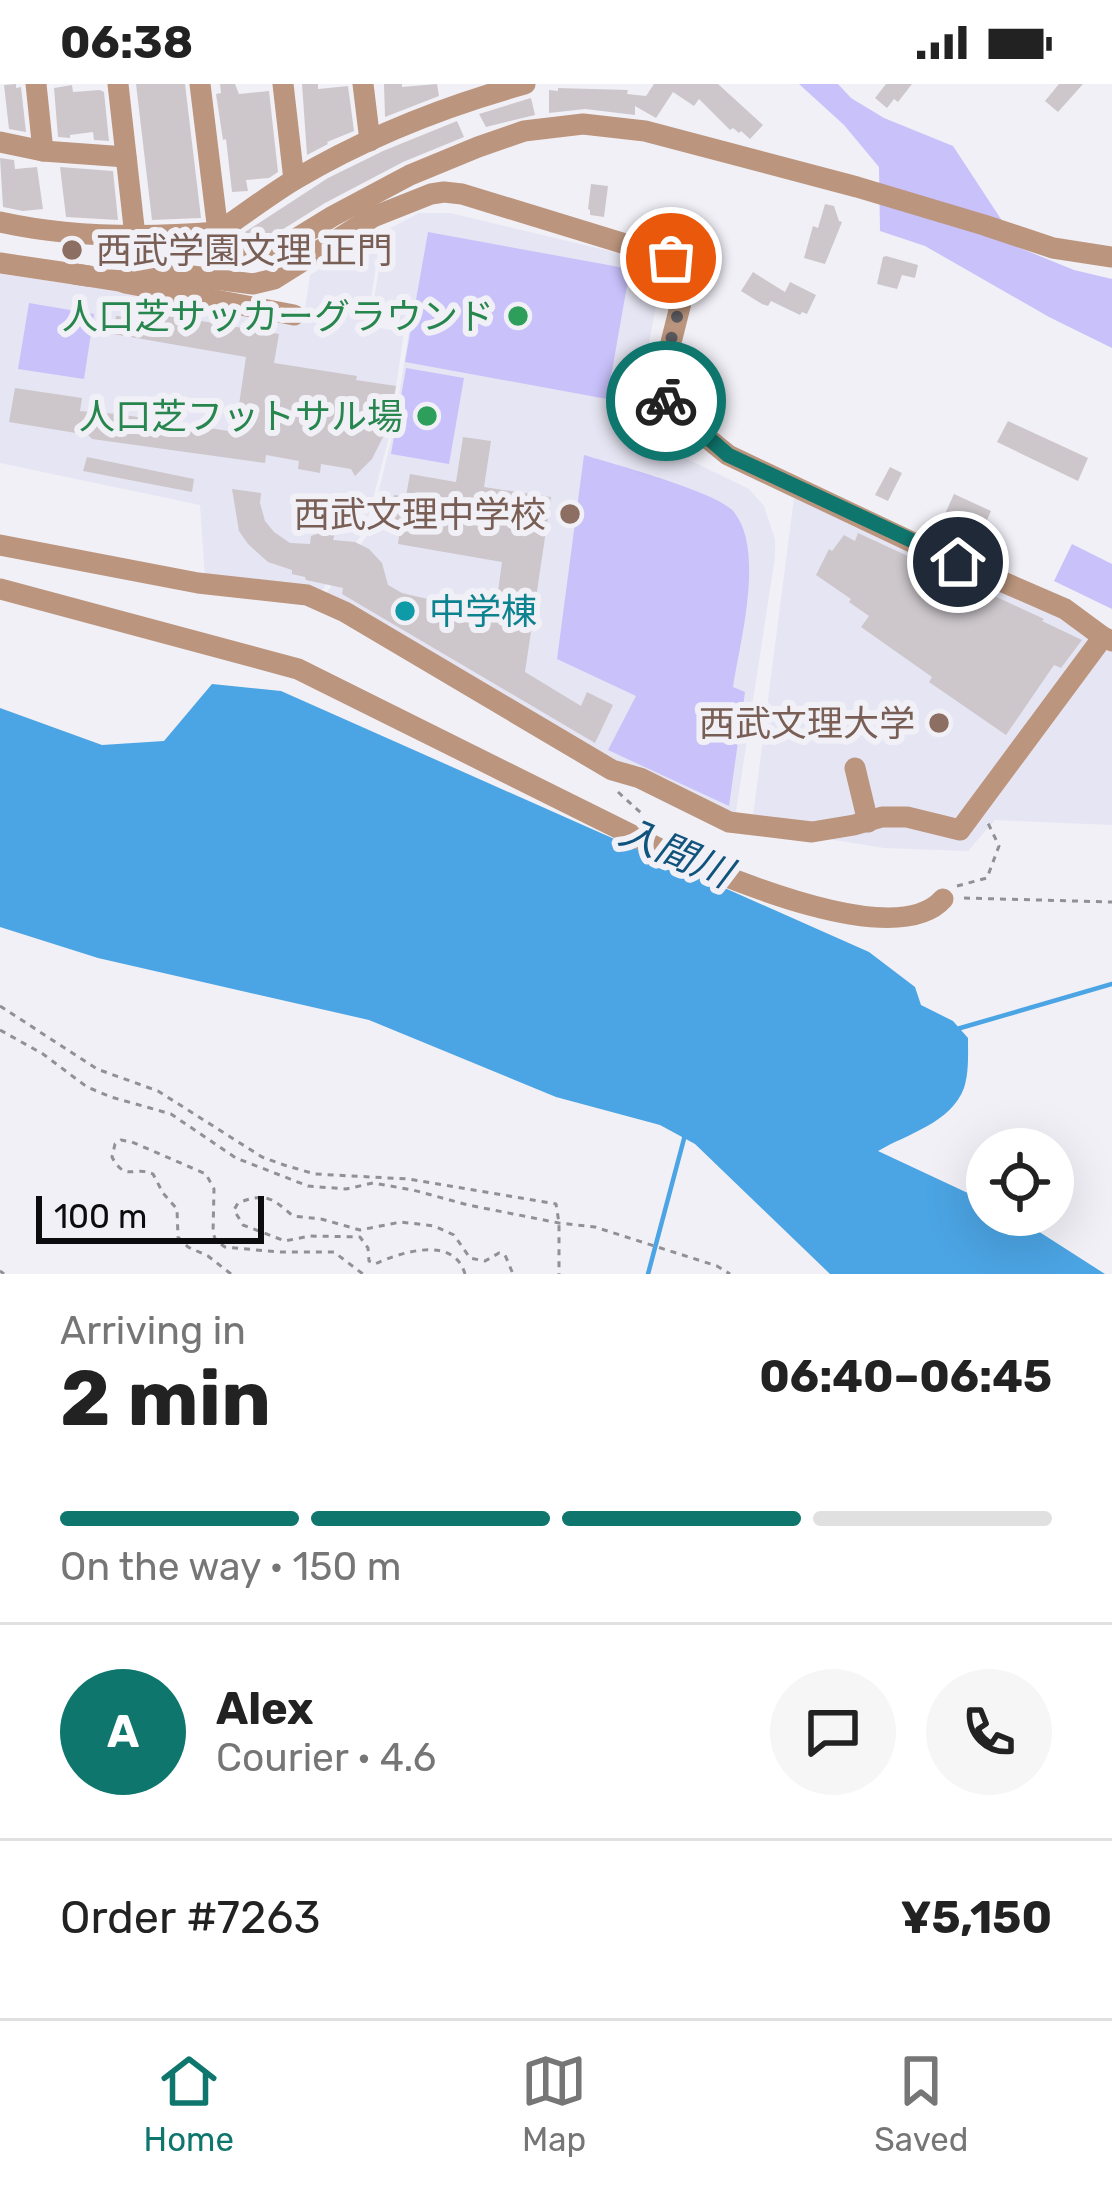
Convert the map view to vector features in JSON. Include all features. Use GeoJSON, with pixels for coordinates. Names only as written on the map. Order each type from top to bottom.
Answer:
{"type":"FeatureCollection","features":[{"type":"Feature","properties":{"kind":"street"},"geometry":{"type":"LineString","coordinates":[[36,84],[43,151]]}},
{"type":"Feature","properties":{"kind":"street"},"geometry":{"type":"LineString","coordinates":[[118,84],[135,236]]}},
{"type":"Feature","properties":{"kind":"street"},"geometry":{"type":"LineString","coordinates":[[200,84],[218,232],[223,244],[266,257],[391,185],[461,154],[524,131],[583,124],[645,131],[878,193],[1052,248],[1112,257]]}},
{"type":"Feature","properties":{"kind":"street"},"geometry":{"type":"LineString","coordinates":[[283,84],[294,180]]}},
{"type":"Feature","properties":{"kind":"street"},"geometry":{"type":"LineString","coordinates":[[363,84],[370,141]]}},
{"type":"Feature","properties":{"kind":"street"},"geometry":{"type":"LineString","coordinates":[[0,222],[94,236],[218,232],[294,180],[449,95],[525,84]]}},
{"type":"Feature","properties":{"kind":"street"},"geometry":{"type":"LineString","coordinates":[[0,142],[126,158]]}},
{"type":"Feature","properties":{"kind":"street"},"geometry":{"type":"LineString","coordinates":[[0,263],[119,281],[146,273],[169,273],[253,284],[274,279],[374,217],[444,192],[671,258],[683,263],[688,275],[662,374],[665,400],[695,428],[728,455],[1065,609],[1108,639],[960,830],[907,817],[882,817],[812,832],[728,822],[640,778],[613,770],[344,612],[307,595],[198,583],[0,545]]}},
{"type":"Feature","properties":{"kind":"street"},"geometry":{"type":"LineString","coordinates":[[40,268],[45,230]]}},
{"type":"Feature","properties":{"kind":"street"},"geometry":{"type":"LineString","coordinates":[[75,274],[294,315]]}},
{"type":"Feature","properties":{"kind":"street"},"geometry":{"type":"LineString","coordinates":[[0,589],[298,669],[662,850],[781,896],[878,919],[932,908],[943,899]]}},
{"type":"Feature","properties":{"kind":"street"},"geometry":{"type":"LineString","coordinates":[[855,768],[868,822]]}},
{"type":"Feature","properties":{"kind":"path"},"geometry":{"type":"LineString","coordinates":[[943,899],[954,887],[987,878],[999,846],[977,807]]}},
{"type":"Feature","properties":{"kind":"path"},"geometry":{"type":"LineString","coordinates":[[0,1006],[97,1070],[158,1091],[262,1157],[315,1174],[408,1179],[556,1204],[559,1274]]}},
{"type":"Feature","properties":{"kind":"path"},"geometry":{"type":"LineString","coordinates":[[0,1030],[87,1087],[171,1114],[236,1158],[290,1180],[346,1190],[373,1183],[596,1227],[730,1274]]}},
{"type":"Feature","properties":{"kind":"path"},"geometry":{"type":"LineString","coordinates":[[231,1274],[178,1237],[177,1209],[153,1174],[124,1172],[112,1157],[115,1144],[132,1142],[206,1174],[214,1189],[213,1233],[225,1246],[334,1252],[363,1274]]}},
{"type":"Feature","properties":{"kind":"path"},"geometry":{"type":"LineString","coordinates":[[465,1274],[461,1262],[448,1253],[412,1251],[375,1264],[369,1262],[368,1248],[360,1238],[274,1238],[242,1225],[234,1210],[238,1203],[259,1196],[281,1204],[292,1216],[359,1230],[401,1222],[434,1226],[454,1235],[470,1258],[484,1261],[505,1255],[513,1274]]}},
{"type":"Feature","properties":{"kind":"shaded area"},"geometry":{"type":"Polygon","coordinates":[[[799,84],[838,84],[884,118],[953,146],[1020,248],[1074,270],[1112,279],[1112,348],[925,246],[880,231],[879,167],[844,125],[799,84]]]}},
{"type":"Feature","properties":{"kind":"shaded area","name":"西武文理中学校"},"geometry":{"type":"Polygon","coordinates":[[[419,213],[450,213],[664,264],[632,432],[749,489],[764,506],[775,539],[735,818],[595,753],[325,595],[368,534],[393,433],[410,325],[371,318],[385,231],[419,213]]]}},
{"type":"Feature","properties":{"kind":"shaded area"},"geometry":{"type":"Polygon","coordinates":[[[381,232],[367,326],[404,332],[389,437],[365,530],[320,593],[205,578],[200,505],[0,463],[0,274],[303,322],[310,275],[381,232]]]}},
{"type":"Feature","properties":{"kind":"shaded area","name":"人口芝サッカーグラウンド"},"geometry":{"type":"Polygon","coordinates":[[[428,232],[630,269],[607,399],[405,362],[428,232]]]}},
{"type":"Feature","properties":{"kind":"shaded area"},"geometry":{"type":"Polygon","coordinates":[[[29,303],[94,314],[84,379],[18,369],[29,303]]]}},
{"type":"Feature","properties":{"kind":"shaded area","name":"人口芝フットサル場"},"geometry":{"type":"Polygon","coordinates":[[[406,368],[464,378],[449,464],[391,454],[406,368]]]}},
{"type":"Feature","properties":{"kind":"shaded area"},"geometry":{"type":"Polygon","coordinates":[[[584,455],[708,496],[734,512],[743,529],[748,597],[733,687],[745,692],[729,806],[608,750],[636,696],[557,659],[584,455]]]}},
{"type":"Feature","properties":{"kind":"shaded area","name":"西武文理大学"},"geometry":{"type":"Polygon","coordinates":[[[794,498],[1083,613],[1112,630],[1112,825],[995,820],[968,851],[884,848],[834,840],[753,816],[794,498]]]}},
{"type":"Feature","properties":{"kind":"shaded area"},"geometry":{"type":"Polygon","coordinates":[[[1072,544],[1112,564],[1112,609],[1054,581],[1072,544]]]}},
{"type":"Feature","properties":{"kind":"water"},"geometry":{"type":"Polygon","coordinates":[[[212,684],[281,691],[869,952],[915,987],[921,1005],[953,1021],[968,1038],[967,1076],[958,1100],[939,1119],[878,1151],[966,1192],[966,1236],[1046,1236],[1105,1274],[830,1274],[695,1144],[660,1125],[556,1097],[369,1020],[98,958],[0,927],[0,708],[102,745],[164,741],[212,684]]]}},
{"type":"Feature","properties":{"kind":"building"},"geometry":{"type":"Polygon","coordinates":[[[136,84],[185,84],[201,218],[152,220],[136,84]]]}},
{"type":"Feature","properties":{"kind":"building"},"geometry":{"type":"Polygon","coordinates":[[[220,84],[235,84],[239,94],[269,91],[278,172],[269,178],[246,180],[248,191],[232,192],[216,94],[221,93],[220,84]]]}},
{"type":"Feature","properties":{"kind":"building"},"geometry":{"type":"Polygon","coordinates":[[[302,84],[318,84],[318,89],[348,86],[354,131],[307,155],[302,84]]]}},
{"type":"Feature","properties":{"kind":"building"},"geometry":{"type":"Polygon","coordinates":[[[384,84],[437,84],[439,96],[385,117],[384,84]]]}},
{"type":"Feature","properties":{"kind":"building"},"geometry":{"type":"Polygon","coordinates":[[[654,84],[718,84],[763,125],[750,139],[741,131],[730,130],[699,99],[694,106],[673,92],[656,118],[635,106],[635,115],[585,109],[549,113],[549,90],[628,90],[627,94],[646,96],[654,84]]]}},
{"type":"Feature","properties":{"kind":"building"},"geometry":{"type":"Polygon","coordinates":[[[886,84],[912,84],[887,108],[875,98],[886,84]]]}},
{"type":"Feature","properties":{"kind":"building"},"geometry":{"type":"Polygon","coordinates":[[[1059,84],[1083,84],[1058,112],[1045,101],[1059,84]]]}},
{"type":"Feature","properties":{"kind":"building"},"geometry":{"type":"Polygon","coordinates":[[[4,85],[21,87],[26,132],[9,129],[4,85]]]}},
{"type":"Feature","properties":{"kind":"building"},"geometry":{"type":"Polygon","coordinates":[[[72,85],[73,92],[104,92],[109,141],[94,140],[93,132],[58,137],[54,88],[72,85]]]}},
{"type":"Feature","properties":{"kind":"building"},"geometry":{"type":"Polygon","coordinates":[[[531,98],[535,115],[486,127],[479,114],[531,98]]]}},
{"type":"Feature","properties":{"kind":"building"},"geometry":{"type":"Polygon","coordinates":[[[457,121],[464,137],[403,162],[264,241],[245,232],[328,178],[457,121]]]}},
{"type":"Feature","properties":{"kind":"building"},"geometry":{"type":"Polygon","coordinates":[[[0,158],[14,160],[15,169],[37,167],[43,209],[3,207],[0,158]]]}},
{"type":"Feature","properties":{"kind":"building"},"geometry":{"type":"Polygon","coordinates":[[[60,167],[113,171],[118,220],[66,217],[60,167]]]}},
{"type":"Feature","properties":{"kind":"building"},"geometry":{"type":"Polygon","coordinates":[[[591,184],[608,186],[604,217],[590,215],[591,184]]]}},
{"type":"Feature","properties":{"kind":"building"},"geometry":{"type":"Polygon","coordinates":[[[825,204],[834,206],[842,222],[825,264],[804,258],[825,204]]]}},
{"type":"Feature","properties":{"kind":"building"},"geometry":{"type":"Polygon","coordinates":[[[886,256],[918,265],[915,278],[902,275],[897,289],[877,284],[886,256]]]}},
{"type":"Feature","properties":{"kind":"building"},"geometry":{"type":"Polygon","coordinates":[[[753,272],[785,292],[790,282],[816,295],[807,314],[771,301],[768,306],[762,304],[741,291],[753,272]]]}},
{"type":"Feature","properties":{"kind":"building"},"geometry":{"type":"Polygon","coordinates":[[[136,310],[279,334],[274,363],[396,386],[389,425],[372,459],[355,476],[351,469],[321,464],[320,473],[298,469],[299,461],[266,455],[265,463],[92,439],[9,422],[15,388],[82,398],[80,411],[235,432],[246,357],[113,334],[116,316],[134,317],[136,310]]]}},
{"type":"Feature","properties":{"kind":"building"},"geometry":{"type":"Polygon","coordinates":[[[1008,421],[1088,458],[1078,481],[997,442],[1008,421]]]}},
{"type":"Feature","properties":{"kind":"building"},"geometry":{"type":"Polygon","coordinates":[[[463,437],[491,441],[484,487],[551,497],[525,672],[581,706],[587,692],[613,705],[595,743],[342,594],[343,588],[306,580],[268,562],[239,531],[232,489],[261,493],[265,521],[290,543],[310,544],[311,536],[337,526],[333,540],[369,549],[382,563],[388,585],[402,593],[432,600],[460,624],[463,609],[495,614],[502,562],[398,544],[401,522],[390,520],[394,495],[406,496],[410,474],[456,482],[463,437]]]}},
{"type":"Feature","properties":{"kind":"building"},"geometry":{"type":"Polygon","coordinates":[[[87,457],[194,479],[192,492],[83,471],[87,457]]]}},
{"type":"Feature","properties":{"kind":"building"},"geometry":{"type":"Polygon","coordinates":[[[890,467],[902,473],[888,501],[875,495],[890,467]]]}},
{"type":"Feature","properties":{"kind":"building"},"geometry":{"type":"Polygon","coordinates":[[[954,494],[991,511],[981,533],[945,514],[954,494]]]}},
{"type":"Feature","properties":{"kind":"building"},"geometry":{"type":"Polygon","coordinates":[[[858,533],[1082,640],[1061,668],[1054,665],[1006,735],[861,627],[869,616],[816,575],[829,549],[844,535],[855,541],[858,533]]]}},
{"type":"Feature","properties":{"kind":"waterway"},"geometry":{"type":"LineString","coordinates":[[957,1029],[1112,984]]}},
{"type":"Feature","properties":{"kind":"waterway"},"geometry":{"type":"LineString","coordinates":[[648,1274],[685,1135]]}},
{"type":"Feature","properties":{"kind":"way so far"},"geometry":{"type":"LineString","coordinates":[[666,401],[662,374],[688,275],[683,263],[671,258]]}},
{"type":"Feature","properties":{"kind":"place","name":"西武学園文理 正門"},"geometry":{"type":"Point","coordinates":[72,250]}},
{"type":"Feature","properties":{"kind":"place","name":"人口芝サッカーグラウンド"},"geometry":{"type":"Point","coordinates":[518,316]}},
{"type":"Feature","properties":{"kind":"place","name":"人口芝フットサル場"},"geometry":{"type":"Point","coordinates":[427,416]}},
{"type":"Feature","properties":{"kind":"place","name":"西武文理中学校"},"geometry":{"type":"Point","coordinates":[570,514]}},
{"type":"Feature","properties":{"kind":"place","name":"中学棟"},"geometry":{"type":"Point","coordinates":[405,611]}},
{"type":"Feature","properties":{"kind":"place","name":"西武文理大学"},"geometry":{"type":"Point","coordinates":[939,723]}},
{"type":"Feature","properties":{"kind":"route"},"geometry":{"type":"LineString","coordinates":[[666,401],[728,455],[958,562]]}},
{"type":"Feature","properties":{"kind":"water label","name":"入間川"},"geometry":{"type":"Point","coordinates":[676,852]}}]}
